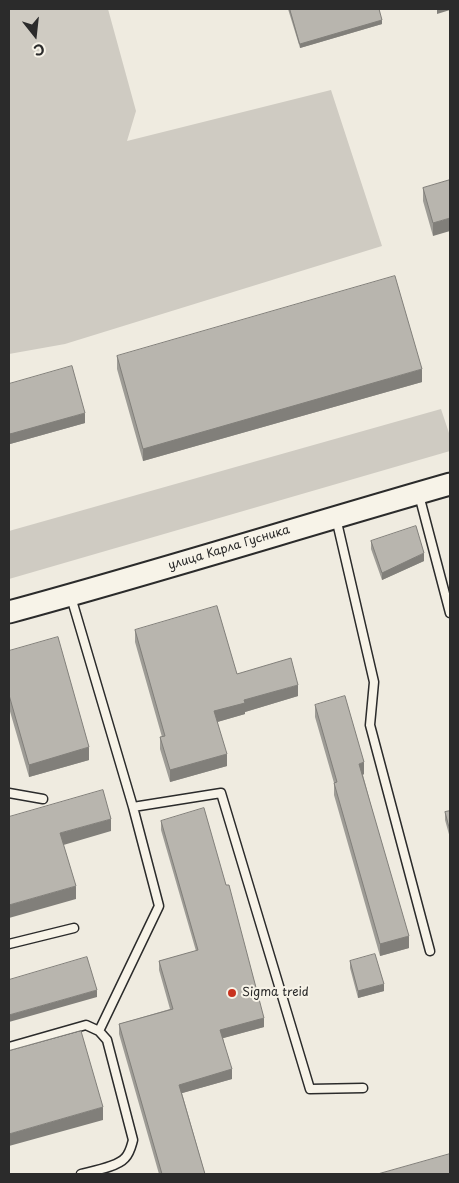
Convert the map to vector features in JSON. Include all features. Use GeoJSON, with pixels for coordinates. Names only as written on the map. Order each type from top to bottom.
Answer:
{"type":"FeatureCollection","features":[{"type":"Feature","properties":{"kind":"street","name":"улица Карла Гусника"},"geometry":{"type":"LineString","coordinates":[[9,612],[70,596],[450,484]]}},
{"type":"Feature","properties":{"kind":"lane"},"geometry":{"type":"LineString","coordinates":[[419,493],[450,613]]}},
{"type":"Feature","properties":{"kind":"lane"},"geometry":{"type":"LineString","coordinates":[[336,517],[374,682],[370,725],[430,951]]}},
{"type":"Feature","properties":{"kind":"lane"},"geometry":{"type":"LineString","coordinates":[[70,596],[134,807],[159,906],[99,1031]]}},
{"type":"Feature","properties":{"kind":"lane"},"geometry":{"type":"LineString","coordinates":[[9,793],[43,799]]}},
{"type":"Feature","properties":{"kind":"lane"},"geometry":{"type":"LineString","coordinates":[[134,807],[221,793],[310,1089],[363,1088]]}},
{"type":"Feature","properties":{"kind":"lane"},"geometry":{"type":"LineString","coordinates":[[9,944],[74,928]]}},
{"type":"Feature","properties":{"kind":"lane"},"geometry":{"type":"LineString","coordinates":[[9,1047],[86,1025],[99,1031],[107,1040],[133,1140],[130,1153],[124,1160],[113,1166],[81,1174]]}},
{"type":"Feature","properties":{"kind":"shaded area"},"geometry":{"type":"Polygon","coordinates":[[[9,9],[108,9],[136,111],[127,141],[331,90],[382,246],[65,344],[9,354],[9,9]]]}},
{"type":"Feature","properties":{"kind":"shaded area"},"geometry":{"type":"Polygon","coordinates":[[[441,409],[450,436],[450,451],[9,579],[9,531],[441,409]]]}},
{"type":"Feature","properties":{"kind":"building"},"geometry":{"type":"Polygon","coordinates":[[[290,9],[379,9],[382,20],[300,44],[290,9]]]}},
{"type":"Feature","properties":{"kind":"building"},"geometry":{"type":"Polygon","coordinates":[[[450,180],[450,218],[433,223],[423,188],[450,180]]]}},
{"type":"Feature","properties":{"kind":"building"},"geometry":{"type":"Polygon","coordinates":[[[395,276],[422,369],[143,449],[117,356],[395,276]]]}},
{"type":"Feature","properties":{"kind":"building"},"geometry":{"type":"Polygon","coordinates":[[[72,366],[85,413],[10,434],[9,384],[72,366]]]}},
{"type":"Feature","properties":{"kind":"building"},"geometry":{"type":"Polygon","coordinates":[[[416,526],[424,553],[382,573],[371,541],[416,526]]]}},
{"type":"Feature","properties":{"kind":"building"},"geometry":{"type":"Polygon","coordinates":[[[217,606],[237,674],[291,658],[298,685],[244,700],[245,703],[214,711],[227,754],[170,770],[160,737],[165,736],[135,630],[217,606]]]}},
{"type":"Feature","properties":{"kind":"building"},"geometry":{"type":"Polygon","coordinates":[[[58,637],[89,747],[29,765],[9,695],[9,651],[58,637]]]}},
{"type":"Feature","properties":{"kind":"building"},"geometry":{"type":"Polygon","coordinates":[[[345,696],[364,762],[359,764],[409,936],[380,944],[334,783],[337,782],[315,705],[345,696]]]}},
{"type":"Feature","properties":{"kind":"building"},"geometry":{"type":"Polygon","coordinates":[[[103,790],[111,819],[60,833],[76,886],[9,905],[9,817],[103,790]]]}},
{"type":"Feature","properties":{"kind":"building"},"geometry":{"type":"Polygon","coordinates":[[[204,808],[226,885],[229,885],[264,1018],[220,1030],[232,1069],[179,1085],[205,1174],[162,1174],[119,1024],[173,1009],[159,961],[198,950],[161,821],[204,808]]]}},
{"type":"Feature","properties":{"kind":"building"},"geometry":{"type":"Polygon","coordinates":[[[450,811],[450,831],[445,812],[450,811]]]}},
{"type":"Feature","properties":{"kind":"building"},"geometry":{"type":"Polygon","coordinates":[[[375,954],[384,984],[358,991],[350,961],[375,954]]]}},
{"type":"Feature","properties":{"kind":"building"},"geometry":{"type":"Polygon","coordinates":[[[87,957],[97,990],[9,1015],[9,980],[87,957]]]}},
{"type":"Feature","properties":{"kind":"building"},"geometry":{"type":"Polygon","coordinates":[[[81,1031],[103,1107],[9,1134],[9,1051],[81,1031]]]}},
{"type":"Feature","properties":{"kind":"building"},"geometry":{"type":"Polygon","coordinates":[[[450,1154],[450,1174],[378,1174],[450,1154]]]}},
{"type":"Feature","properties":{"kind":"place","name":"Sigma treid"},"geometry":{"type":"Point","coordinates":[232,993]}}]}
